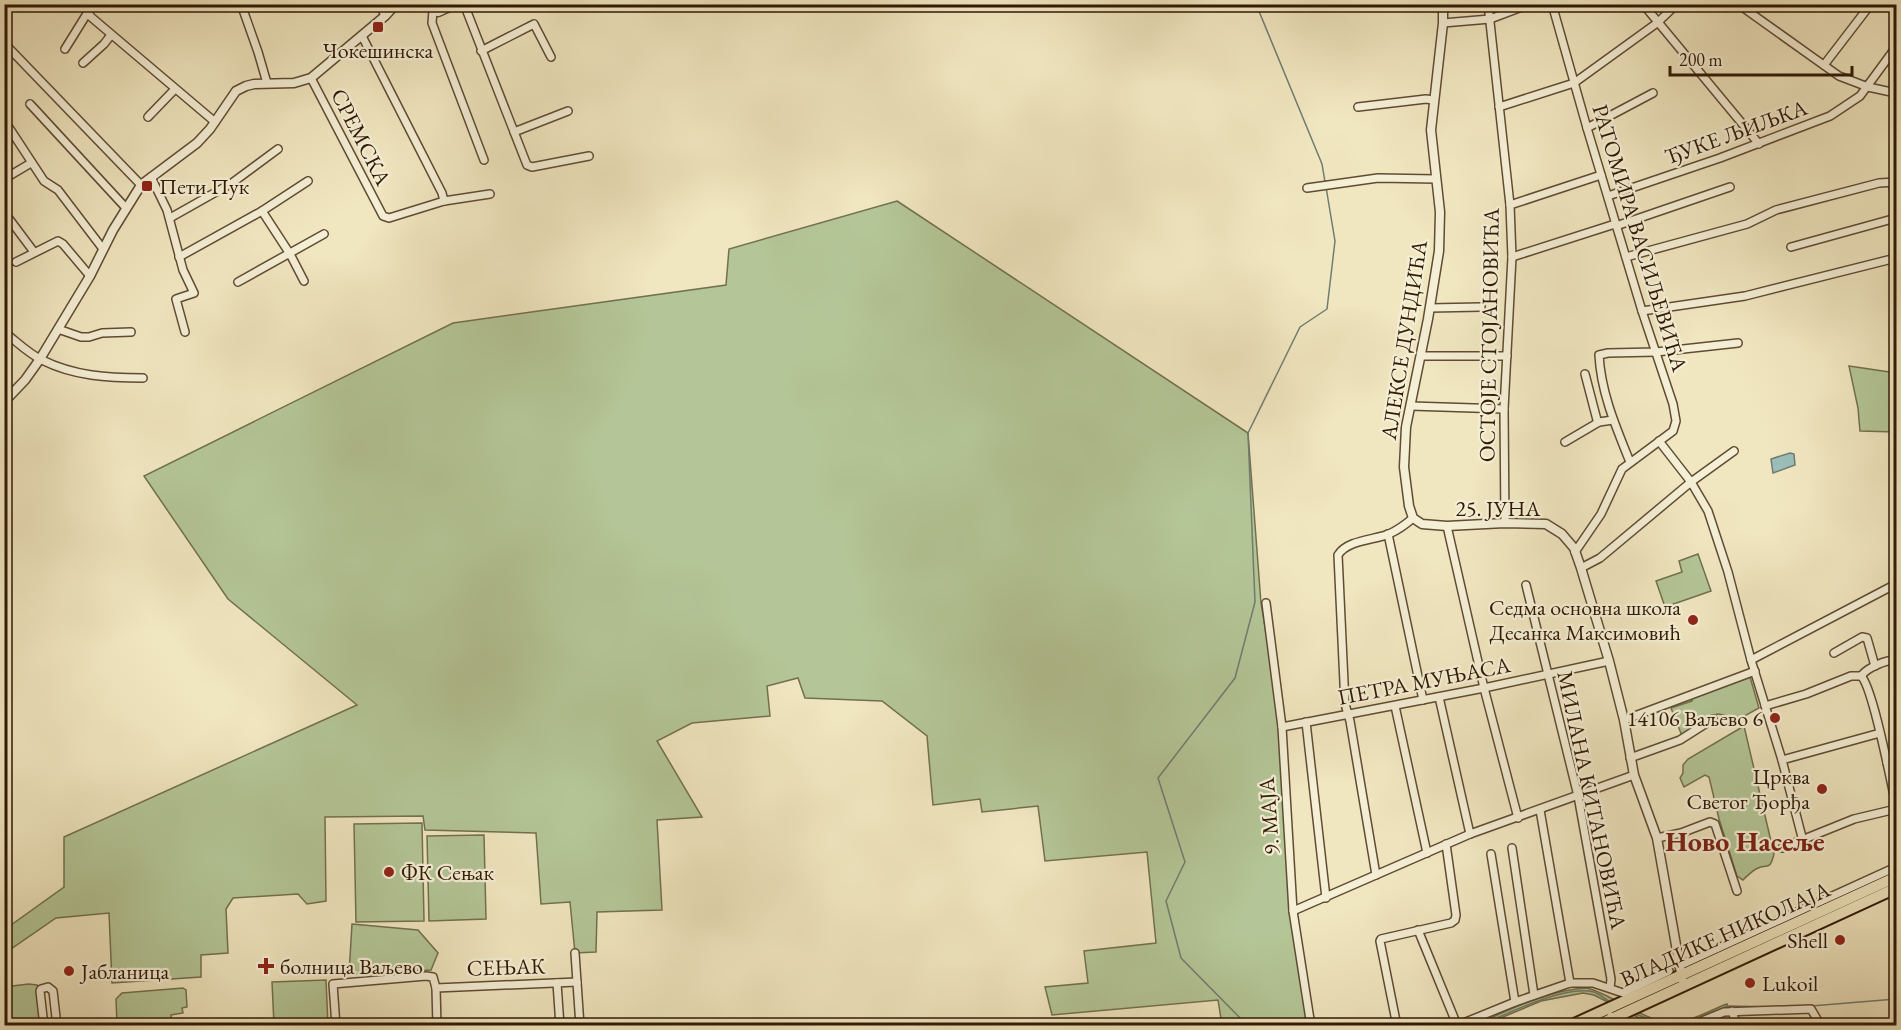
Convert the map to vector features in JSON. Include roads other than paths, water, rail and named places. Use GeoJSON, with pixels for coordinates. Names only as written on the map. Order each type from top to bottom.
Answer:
{"type":"FeatureCollection","features":[{"type":"Feature","properties":{"kind":"main road","name":"ВЛАДИКЕ НИКОЛАЈА"},"geometry":{"type":"LineString","coordinates":[[1596,1026],[1681,976],[1896,877]]}},
{"type":"Feature","properties":{"kind":"main road","name":"ВЛАДИКЕ НИКОЛАЈА"},"geometry":{"type":"LineString","coordinates":[[1681,976],[1896,888]]}},
{"type":"Feature","properties":{"kind":"main road","name":"ВЛАДИКЕ НИКОЛАЈА"},"geometry":{"type":"LineString","coordinates":[[1570,1026],[1614,1015]]}},
{"type":"Feature","properties":{"kind":"street"},"geometry":{"type":"LineString","coordinates":[[241,4],[267,83]]}},
{"type":"Feature","properties":{"kind":"street"},"geometry":{"type":"LineString","coordinates":[[380,4],[385,16]]}},
{"type":"Feature","properties":{"kind":"street"},"geometry":{"type":"LineString","coordinates":[[4,402],[25,380],[40,359],[141,185],[187,152],[215,122],[236,92],[246,86],[294,83],[311,78],[385,16],[396,4]]}},
{"type":"Feature","properties":{"kind":"street"},"geometry":{"type":"LineString","coordinates":[[431,7],[441,12],[456,4]]}},
{"type":"Feature","properties":{"kind":"street"},"geometry":{"type":"LineString","coordinates":[[464,4],[529,167],[590,156]]}},
{"type":"Feature","properties":{"kind":"street","name":"АЛЕКСЕ ДУНДИЋА"},"geometry":{"type":"LineString","coordinates":[[1413,518],[1407,492],[1404,453],[1406,427],[1439,251],[1440,213],[1431,130],[1443,23],[1443,4]]}},
{"type":"Feature","properties":{"kind":"street","name":"ОСТОЈЕ СТОЈАНОВИЋА"},"geometry":{"type":"LineString","coordinates":[[1488,4],[1510,205],[1512,257],[1504,409],[1505,524]]}},
{"type":"Feature","properties":{"kind":"street"},"geometry":{"type":"LineString","coordinates":[[1443,23],[1490,19],[1530,4]]}},
{"type":"Feature","properties":{"kind":"street","name":"РАТОМИРА ВАСИЉЕВИЋА"},"geometry":{"type":"LineString","coordinates":[[1552,4],[1642,311],[1673,404],[1676,421],[1673,431],[1630,462],[1619,474],[1601,514],[1575,552]]}},
{"type":"Feature","properties":{"kind":"street"},"geometry":{"type":"LineString","coordinates":[[1643,4],[1759,144]]}},
{"type":"Feature","properties":{"kind":"street"},"geometry":{"type":"LineString","coordinates":[[1499,107],[1574,83],[1657,22],[1677,4]]}},
{"type":"Feature","properties":{"kind":"street"},"geometry":{"type":"LineString","coordinates":[[1738,4],[1845,79],[1896,93]]}},
{"type":"Feature","properties":{"kind":"street"},"geometry":{"type":"LineString","coordinates":[[431,7],[432,23],[484,160]]}},
{"type":"Feature","properties":{"kind":"street"},"geometry":{"type":"LineString","coordinates":[[89,8],[90,17],[215,122]]}},
{"type":"Feature","properties":{"kind":"street"},"geometry":{"type":"LineString","coordinates":[[65,49],[89,8]]}},
{"type":"Feature","properties":{"kind":"street"},"geometry":{"type":"LineString","coordinates":[[1824,65],[1867,9]]}},
{"type":"Feature","properties":{"kind":"street"},"geometry":{"type":"LineString","coordinates":[[481,51],[534,24],[551,57]]}},
{"type":"Feature","properties":{"kind":"street"},"geometry":{"type":"LineString","coordinates":[[83,63],[111,35]]}},
{"type":"Feature","properties":{"kind":"street"},"geometry":{"type":"LineString","coordinates":[[362,36],[444,201],[490,194]]}},
{"type":"Feature","properties":{"kind":"street"},"geometry":{"type":"LineString","coordinates":[[4,43],[141,185]]}},
{"type":"Feature","properties":{"kind":"street","name":"ЂУКЕ ЉИЉКА"},"geometry":{"type":"LineString","coordinates":[[1608,196],[1759,144],[1830,116],[1853,102],[1868,87],[1896,47]]}},
{"type":"Feature","properties":{"kind":"street","name":"СРЕМСКА"},"geometry":{"type":"LineString","coordinates":[[311,78],[383,216],[389,218],[444,201]]}},
{"type":"Feature","properties":{"kind":"street"},"geometry":{"type":"LineString","coordinates":[[148,117],[175,89]]}},
{"type":"Feature","properties":{"kind":"street"},"geometry":{"type":"LineString","coordinates":[[1587,128],[1653,93]]}},
{"type":"Feature","properties":{"kind":"street"},"geometry":{"type":"LineString","coordinates":[[1358,106],[1433,100]]}},
{"type":"Feature","properties":{"kind":"street"},"geometry":{"type":"LineString","coordinates":[[30,104],[126,208]]}},
{"type":"Feature","properties":{"kind":"street"},"geometry":{"type":"LineString","coordinates":[[514,132],[568,111]]}},
{"type":"Feature","properties":{"kind":"street"},"geometry":{"type":"LineString","coordinates":[[4,120],[44,181],[58,190],[103,249]]}},
{"type":"Feature","properties":{"kind":"street"},"geometry":{"type":"LineString","coordinates":[[170,218],[232,183],[278,149]]}},
{"type":"Feature","properties":{"kind":"street"},"geometry":{"type":"LineString","coordinates":[[4,179],[31,163]]}},
{"type":"Feature","properties":{"kind":"street"},"geometry":{"type":"LineString","coordinates":[[1510,205],[1601,175]]}},
{"type":"Feature","properties":{"kind":"street"},"geometry":{"type":"LineString","coordinates":[[151,177],[165,202],[179,256],[194,293],[176,299],[186,332]]}},
{"type":"Feature","properties":{"kind":"street"},"geometry":{"type":"LineString","coordinates":[[1307,188],[1378,178],[1436,179]]}},
{"type":"Feature","properties":{"kind":"street"},"geometry":{"type":"LineString","coordinates":[[179,256],[262,211],[308,181]]}},
{"type":"Feature","properties":{"kind":"street"},"geometry":{"type":"LineString","coordinates":[[1626,257],[1747,224],[1776,210],[1879,183],[1894,182],[1896,199]]}},
{"type":"Feature","properties":{"kind":"street"},"geometry":{"type":"LineString","coordinates":[[1512,257],[1730,187]]}},
{"type":"Feature","properties":{"kind":"street"},"geometry":{"type":"LineString","coordinates":[[262,211],[290,254],[304,281]]}},
{"type":"Feature","properties":{"kind":"street"},"geometry":{"type":"LineString","coordinates":[[7,216],[34,252]]}},
{"type":"Feature","properties":{"kind":"street"},"geometry":{"type":"LineString","coordinates":[[1791,247],[1896,218]]}},
{"type":"Feature","properties":{"kind":"street"},"geometry":{"type":"LineString","coordinates":[[238,282],[324,234]]}},
{"type":"Feature","properties":{"kind":"street"},"geometry":{"type":"LineString","coordinates":[[15,262],[52,243],[60,242],[90,276]]}},
{"type":"Feature","properties":{"kind":"street"},"geometry":{"type":"LineString","coordinates":[[1642,311],[1745,296],[1896,258]]}},
{"type":"Feature","properties":{"kind":"street"},"geometry":{"type":"LineString","coordinates":[[1430,308],[1481,307]]}},
{"type":"Feature","properties":{"kind":"street"},"geometry":{"type":"LineString","coordinates":[[58,329],[81,337],[102,333],[131,332]]}},
{"type":"Feature","properties":{"kind":"street"},"geometry":{"type":"LineString","coordinates":[[4,332],[40,359],[78,374],[143,378]]}},
{"type":"Feature","properties":{"kind":"street"},"geometry":{"type":"LineString","coordinates":[[1630,462],[1613,420],[1602,381],[1599,355],[1656,352],[1738,343]]}},
{"type":"Feature","properties":{"kind":"street"},"geometry":{"type":"LineString","coordinates":[[1420,356],[1507,356]]}},
{"type":"Feature","properties":{"kind":"street"},"geometry":{"type":"LineString","coordinates":[[1585,374],[1595,417],[1599,423]]}},
{"type":"Feature","properties":{"kind":"street"},"geometry":{"type":"LineString","coordinates":[[1411,406],[1504,409]]}},
{"type":"Feature","properties":{"kind":"street"},"geometry":{"type":"LineString","coordinates":[[1564,442],[1599,423],[1613,420]]}},
{"type":"Feature","properties":{"kind":"street"},"geometry":{"type":"LineString","coordinates":[[1659,441],[1691,482],[1708,511],[1728,572],[1803,841]]}},
{"type":"Feature","properties":{"kind":"street"},"geometry":{"type":"LineString","coordinates":[[1581,568],[1600,558],[1691,482],[1734,451]]}},
{"type":"Feature","properties":{"kind":"street"},"geometry":{"type":"LineString","coordinates":[[1376,875],[1349,715],[1344,700],[1338,555],[1349,546],[1388,534],[1413,518]]}},
{"type":"Feature","properties":{"kind":"street","name":"25. ЈУНА"},"geometry":{"type":"LineString","coordinates":[[1413,518],[1422,524],[1447,526],[1505,524],[1550,526],[1567,539],[1575,552],[1609,662],[1624,720],[1634,775],[1657,838],[1681,976]]}},
{"type":"Feature","properties":{"kind":"street"},"geometry":{"type":"LineString","coordinates":[[1447,526],[1484,688],[1518,818]]}},
{"type":"Feature","properties":{"kind":"street"},"geometry":{"type":"LineString","coordinates":[[1388,534],[1423,700]]}},
{"type":"Feature","properties":{"kind":"street"},"geometry":{"type":"LineString","coordinates":[[1751,660],[1896,584]]}},
{"type":"Feature","properties":{"kind":"street","name":"МИЛАНА КИТАНОВИЋА"},"geometry":{"type":"LineString","coordinates":[[1526,585],[1578,796],[1611,979],[1610,988]]}},
{"type":"Feature","properties":{"kind":"street","name":"9. МАЈА"},"geometry":{"type":"LineString","coordinates":[[1266,603],[1282,727],[1293,911],[1311,1026]]}},
{"type":"Feature","properties":{"kind":"street"},"geometry":{"type":"LineString","coordinates":[[1834,653],[1864,637],[1867,638],[1875,666]]}},
{"type":"Feature","properties":{"kind":"street"},"geometry":{"type":"LineString","coordinates":[[1861,676],[1864,671],[1896,660]]}},
{"type":"Feature","properties":{"kind":"street","name":"ПЕТРА МУЊАСА"},"geometry":{"type":"LineString","coordinates":[[1282,727],[1609,662]]}},
{"type":"Feature","properties":{"kind":"street"},"geometry":{"type":"LineString","coordinates":[[1624,720],[1755,671]]}},
{"type":"Feature","properties":{"kind":"street"},"geometry":{"type":"LineString","coordinates":[[1765,706],[1806,694],[1851,676],[1861,676]]}},
{"type":"Feature","properties":{"kind":"street"},"geometry":{"type":"LineString","coordinates":[[1782,848],[1854,819],[1896,807],[1880,733],[1866,683],[1861,676]]}},
{"type":"Feature","properties":{"kind":"street"},"geometry":{"type":"LineString","coordinates":[[1439,697],[1470,834]]}},
{"type":"Feature","properties":{"kind":"street"},"geometry":{"type":"LineString","coordinates":[[1395,706],[1427,852]]}},
{"type":"Feature","properties":{"kind":"street"},"geometry":{"type":"LineString","coordinates":[[1630,758],[1680,740],[1713,719]]}},
{"type":"Feature","properties":{"kind":"street"},"geometry":{"type":"LineString","coordinates":[[1306,722],[1326,898]]}},
{"type":"Feature","properties":{"kind":"street"},"geometry":{"type":"LineString","coordinates":[[1782,760],[1880,733]]}},
{"type":"Feature","properties":{"kind":"street"},"geometry":{"type":"LineString","coordinates":[[1887,763],[1896,761]]}},
{"type":"Feature","properties":{"kind":"street"},"geometry":{"type":"LineString","coordinates":[[1293,911],[1470,834],[1634,775]]}},
{"type":"Feature","properties":{"kind":"street"},"geometry":{"type":"LineString","coordinates":[[1540,810],[1570,983]]}},
{"type":"Feature","properties":{"kind":"street"},"geometry":{"type":"LineString","coordinates":[[1657,838],[1681,833],[1710,822],[1714,824],[1737,891]]}},
{"type":"Feature","properties":{"kind":"street"},"geometry":{"type":"LineString","coordinates":[[1397,1026],[1380,939],[1451,923],[1455,920],[1446,844]]}},
{"type":"Feature","properties":{"kind":"street"},"geometry":{"type":"LineString","coordinates":[[1512,849],[1534,995]]}},
{"type":"Feature","properties":{"kind":"street"},"geometry":{"type":"LineString","coordinates":[[1491,854],[1515,1002]]}},
{"type":"Feature","properties":{"kind":"street"},"geometry":{"type":"LineString","coordinates":[[1681,976],[1896,867]]}},
{"type":"Feature","properties":{"kind":"street"},"geometry":{"type":"LineString","coordinates":[[1418,930],[1457,1025],[1570,983],[1587,982],[1627,992],[1669,971]]}},
{"type":"Feature","properties":{"kind":"street"},"geometry":{"type":"LineString","coordinates":[[575,953],[580,1026]]}},
{"type":"Feature","properties":{"kind":"street","name":"СЕЊАК"},"geometry":{"type":"LineString","coordinates":[[336,1026],[333,984],[426,976],[433,977],[436,988],[437,1026]]}},
{"type":"Feature","properties":{"kind":"street","name":"СЕЊАК"},"geometry":{"type":"LineString","coordinates":[[436,988],[577,982]]}},
{"type":"Feature","properties":{"kind":"street"},"geometry":{"type":"LineString","coordinates":[[557,983],[560,1026]]}},
{"type":"Feature","properties":{"kind":"street"},"geometry":{"type":"LineString","coordinates":[[44,1026],[40,991],[48,987],[53,991],[57,1026]]}},
{"type":"Feature","properties":{"kind":"street"},"geometry":{"type":"LineString","coordinates":[[1690,1026],[1716,1014],[1732,1011],[1811,1009],[1821,1026]]}},
{"type":"Feature","properties":{"kind":"street"},"geometry":{"type":"LineString","coordinates":[[1732,1011],[1737,1026]]}},
{"type":"Feature","properties":{"kind":"water"},"geometry":{"type":"Polygon","coordinates":[[[1790,453],[1794,454],[1795,465],[1773,473],[1771,459],[1790,453]]]}},
{"type":"Feature","properties":{"kind":"waterway"},"geometry":{"type":"LineString","coordinates":[[1256,4],[1322,164],[1325,182]]}},
{"type":"Feature","properties":{"kind":"waterway"},"geometry":{"type":"LineString","coordinates":[[1248,1026],[1181,958],[1166,901],[1185,862],[1158,778],[1235,678],[1255,602],[1248,433],[1300,327],[1327,309],[1335,241],[1326,187]]}},
{"type":"Feature","properties":{"kind":"waterway"},"geometry":{"type":"LineString","coordinates":[[1479,1026],[1520,1008],[1568,992],[1594,992],[1610,1002]]}},
{"type":"Feature","properties":{"kind":"waterway"},"geometry":{"type":"LineString","coordinates":[[1811,1006],[1896,999]]}},
{"type":"Feature","properties":{"kind":"waterway"},"geometry":{"type":"LineString","coordinates":[[1633,1013],[1661,1024],[1683,1024],[1728,1006],[1785,1007]]}},
{"type":"Feature","properties":{"kind":"place","name":"Чокешинска"},"geometry":{"type":"Point","coordinates":[378,27]}},
{"type":"Feature","properties":{"kind":"place","name":"Пети Пук"},"geometry":{"type":"Point","coordinates":[147,186]}},
{"type":"Feature","properties":{"kind":"place","name":"Седма основна школа Десанка Максимовић"},"geometry":{"type":"Point","coordinates":[1693,620]}},
{"type":"Feature","properties":{"kind":"place","name":"14106 Ваљево 6"},"geometry":{"type":"Point","coordinates":[1775,718]}},
{"type":"Feature","properties":{"kind":"place","name":"Црква Светог Ђорђа"},"geometry":{"type":"Point","coordinates":[1822,789]}},
{"type":"Feature","properties":{"kind":"place","name":"ФК Сењак"},"geometry":{"type":"Point","coordinates":[389,872]}},
{"type":"Feature","properties":{"kind":"place","name":"Shell"},"geometry":{"type":"Point","coordinates":[1840,940]}},
{"type":"Feature","properties":{"kind":"place","name":"болница Ваљево"},"geometry":{"type":"Point","coordinates":[266,966]}},
{"type":"Feature","properties":{"kind":"place","name":"Јабланица"},"geometry":{"type":"Point","coordinates":[69,971]}},
{"type":"Feature","properties":{"kind":"place","name":"Lukoil"},"geometry":{"type":"Point","coordinates":[1750,983]}},
{"type":"Feature","properties":{"kind":"district","name":"Ново Насеље"},"geometry":{"type":"Point","coordinates":[1745,841]}}]}
